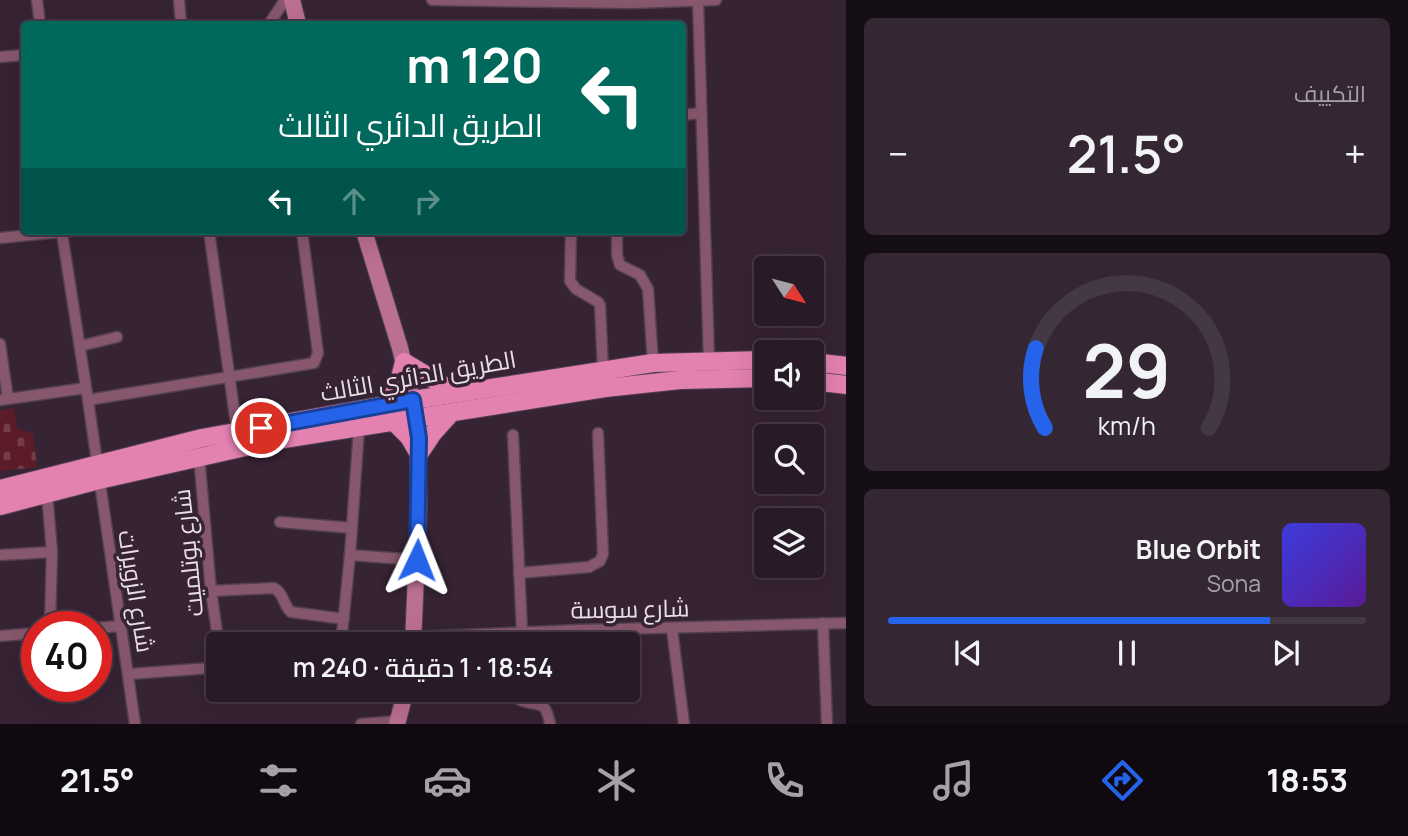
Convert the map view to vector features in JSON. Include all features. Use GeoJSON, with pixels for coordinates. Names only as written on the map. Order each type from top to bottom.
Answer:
{"type":"FeatureCollection","features":[{"type":"Feature","properties":{"kind":"main road","name":"الطريق الدائري الثالث"},"geometry":{"type":"LineString","coordinates":[[0,506],[47,493],[98,472],[202,438],[413,400],[603,370],[653,363],[754,360]]}},
{"type":"Feature","properties":{"kind":"main road"},"geometry":{"type":"LineString","coordinates":[[387,405],[398,386],[404,362],[456,393]]}},
{"type":"Feature","properties":{"kind":"main road"},"geometry":{"type":"LineString","coordinates":[[824,363],[846,366]]}},
{"type":"Feature","properties":{"kind":"main road","name":"الطريق الدائري الثالث"},"geometry":{"type":"LineString","coordinates":[[0,489],[199,456],[271,441],[580,392],[716,378],[754,378]]}},
{"type":"Feature","properties":{"kind":"main road"},"geometry":{"type":"LineString","coordinates":[[824,382],[846,385]]}},
{"type":"Feature","properties":{"kind":"main road"},"geometry":{"type":"LineString","coordinates":[[419,454],[433,433],[451,414]]}},
{"type":"Feature","properties":{"kind":"main road"},"geometry":{"type":"LineString","coordinates":[[394,422],[414,443],[419,454]]}},
{"type":"Feature","properties":{"kind":"street"},"geometry":{"type":"LineString","coordinates":[[37,0],[40,21]]}},
{"type":"Feature","properties":{"kind":"street"},"geometry":{"type":"LineString","coordinates":[[179,0],[181,21]]}},
{"type":"Feature","properties":{"kind":"street"},"geometry":{"type":"LineString","coordinates":[[271,21],[285,0]]}},
{"type":"Feature","properties":{"kind":"street"},"geometry":{"type":"LineString","coordinates":[[292,0],[297,21]]}},
{"type":"Feature","properties":{"kind":"street"},"geometry":{"type":"LineString","coordinates":[[432,0],[631,4],[716,0]]}},
{"type":"Feature","properties":{"kind":"street"},"geometry":{"type":"LineString","coordinates":[[699,1],[709,360]]}},
{"type":"Feature","properties":{"kind":"street"},"geometry":{"type":"LineString","coordinates":[[0,57],[21,55]]}},
{"type":"Feature","properties":{"kind":"street"},"geometry":{"type":"LineString","coordinates":[[686,114],[701,113]]}},
{"type":"Feature","properties":{"kind":"street"},"geometry":{"type":"LineString","coordinates":[[0,238],[33,235]]}},
{"type":"Feature","properties":{"kind":"street","name":"شارع الزويرات"},"geometry":{"type":"LineString","coordinates":[[66,235],[135,724]]}},
{"type":"Feature","properties":{"kind":"street"},"geometry":{"type":"LineString","coordinates":[[210,235],[237,432]]}},
{"type":"Feature","properties":{"kind":"street"},"geometry":{"type":"LineString","coordinates":[[0,344],[4,399],[87,394],[310,364],[317,360],[318,353],[303,235]]}},
{"type":"Feature","properties":{"kind":"street"},"geometry":{"type":"LineString","coordinates":[[366,235],[404,362],[417,419],[419,454],[414,632]]}},
{"type":"Feature","properties":{"kind":"street"},"geometry":{"type":"LineString","coordinates":[[571,235],[570,281],[576,289],[600,305],[603,370]]}},
{"type":"Feature","properties":{"kind":"street"},"geometry":{"type":"LineString","coordinates":[[617,235],[620,265],[640,275],[648,289],[653,363]]}},
{"type":"Feature","properties":{"kind":"street"},"geometry":{"type":"LineString","coordinates":[[80,346],[117,337]]}},
{"type":"Feature","properties":{"kind":"street"},"geometry":{"type":"LineString","coordinates":[[342,632],[359,428]]}},
{"type":"Feature","properties":{"kind":"street"},"geometry":{"type":"LineString","coordinates":[[519,573],[589,566],[600,561],[603,554],[598,433]]}},
{"type":"Feature","properties":{"kind":"street"},"geometry":{"type":"LineString","coordinates":[[513,435],[522,632]]}},
{"type":"Feature","properties":{"kind":"street","name":"شارع بوتلميت"},"geometry":{"type":"LineString","coordinates":[[199,456],[217,632]]}},
{"type":"Feature","properties":{"kind":"street"},"geometry":{"type":"LineString","coordinates":[[47,493],[52,552],[50,611]]}},
{"type":"Feature","properties":{"kind":"street"},"geometry":{"type":"LineString","coordinates":[[280,522],[352,528]]}},
{"type":"Feature","properties":{"kind":"street"},"geometry":{"type":"LineString","coordinates":[[0,555],[52,552]]}},
{"type":"Feature","properties":{"kind":"street"},"geometry":{"type":"LineString","coordinates":[[350,555],[417,560]]}},
{"type":"Feature","properties":{"kind":"street"},"geometry":{"type":"LineString","coordinates":[[211,591],[274,588],[281,593],[291,612],[344,619]]}},
{"type":"Feature","properties":{"kind":"street","name":"شارع سوسة"},"geometry":{"type":"LineString","coordinates":[[522,632],[846,622]]}},
{"type":"Feature","properties":{"kind":"street"},"geometry":{"type":"LineString","coordinates":[[823,624],[827,724]]}},
{"type":"Feature","properties":{"kind":"street"},"geometry":{"type":"LineString","coordinates":[[112,627],[121,626]]}},
{"type":"Feature","properties":{"kind":"street"},"geometry":{"type":"LineString","coordinates":[[672,629],[684,724]]}},
{"type":"Feature","properties":{"kind":"street"},"geometry":{"type":"LineString","coordinates":[[0,636],[21,634]]}},
{"type":"Feature","properties":{"kind":"street"},"geometry":{"type":"LineString","coordinates":[[129,674],[206,667]]}},
{"type":"Feature","properties":{"kind":"street"},"geometry":{"type":"LineString","coordinates":[[362,724],[397,723],[403,702]]}},
{"type":"Feature","properties":{"kind":"street"},"geometry":{"type":"LineString","coordinates":[[529,702],[543,706],[550,724]]}},
{"type":"Feature","properties":{"kind":"green space"},"geometry":{"type":"Polygon","coordinates":[[[14,408],[17,429],[33,434],[37,467],[0,471],[0,410],[14,408]]]}},
{"type":"Feature","properties":{"kind":"route"},"geometry":{"type":"LineString","coordinates":[[261,428],[413,400],[419,438],[417,560]]}}]}
